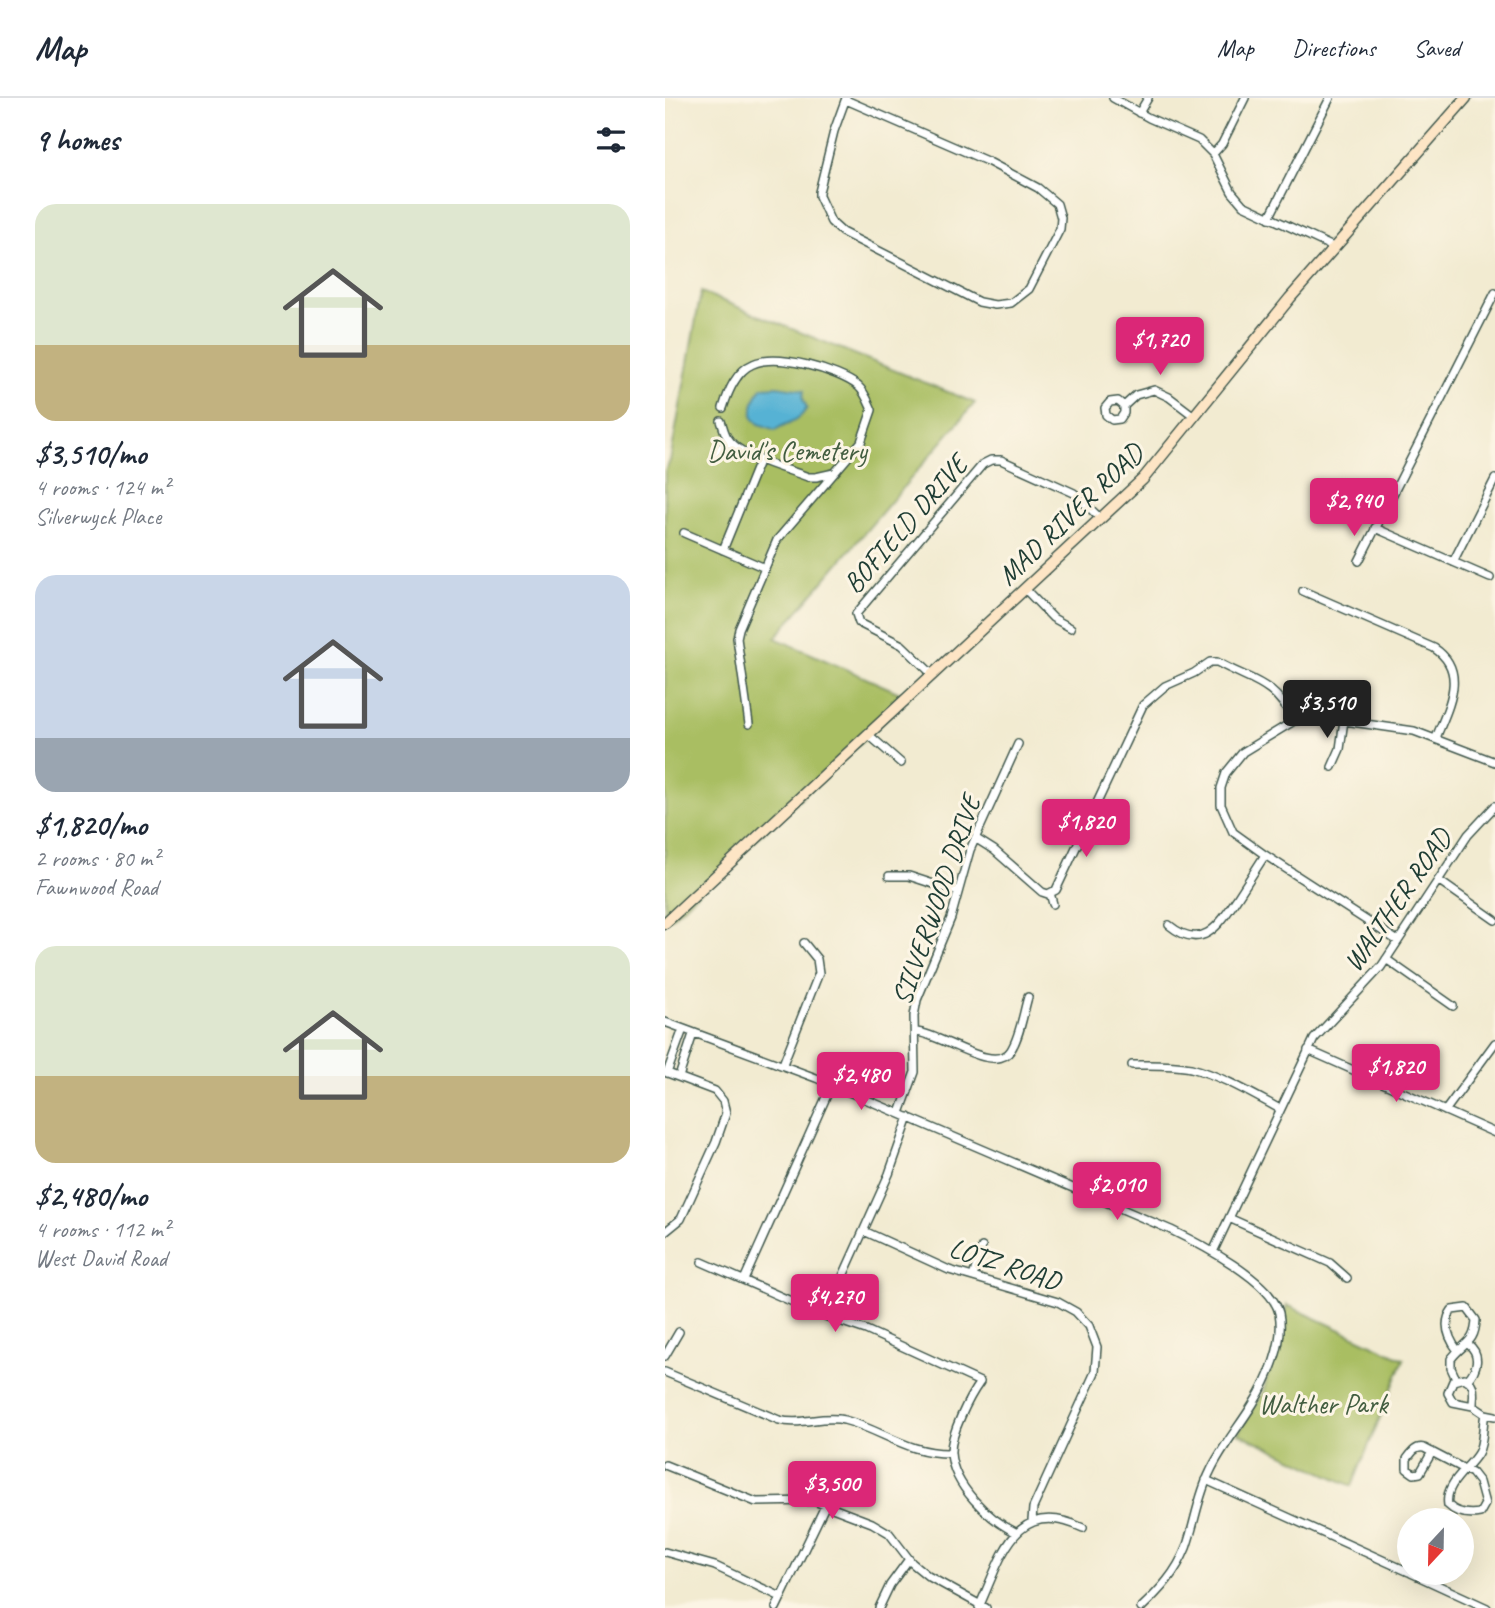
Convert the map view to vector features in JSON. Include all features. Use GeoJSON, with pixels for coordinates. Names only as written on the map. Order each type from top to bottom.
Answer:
{"type":"FeatureCollection","features":[{"type":"Feature","properties":{"kind":"street"},"geometry":{"type":"LineString","coordinates":[[1113,98],[1139,113],[1190,135],[1206,146],[1213,154],[1232,192],[1243,205],[1333,247]]}},
{"type":"Feature","properties":{"kind":"street"},"geometry":{"type":"LineString","coordinates":[[1139,113],[1148,98]]}},
{"type":"Feature","properties":{"kind":"street"},"geometry":{"type":"LineString","coordinates":[[1213,154],[1222,144],[1245,98]]}},
{"type":"Feature","properties":{"kind":"street"},"geometry":{"type":"LineString","coordinates":[[1269,218],[1330,98]]}},
{"type":"Feature","properties":{"kind":"street","name":"MAD RIVER ROAD"},"geometry":{"type":"LineString","coordinates":[[665,923],[1154,468],[1333,247],[1465,98]]}},
{"type":"Feature","properties":{"kind":"street"},"geometry":{"type":"LineString","coordinates":[[846,99],[966,151],[1038,188],[1053,199],[1060,210],[1060,229],[1038,275],[1025,295],[1004,305],[979,302],[842,232],[831,222],[819,196],[834,131],[846,99]]}},
{"type":"Feature","properties":{"kind":"street"},"geometry":{"type":"LineString","coordinates":[[1359,561],[1495,293]]}},
{"type":"Feature","properties":{"kind":"street"},"geometry":{"type":"LineString","coordinates":[[723,408],[729,388],[753,364],[803,362],[861,388],[872,410],[862,442],[777,540],[737,638],[749,724]]}},
{"type":"Feature","properties":{"kind":"street"},"geometry":{"type":"LineString","coordinates":[[1123,406],[1136,395],[1154,390],[1169,397],[1194,416]]}},
{"type":"Feature","properties":{"kind":"street"},"geometry":{"type":"LineString","coordinates":[[721,421],[732,443],[760,459],[813,477],[835,473]]}},
{"type":"Feature","properties":{"kind":"street"},"geometry":{"type":"LineString","coordinates":[[716,453],[723,445],[732,443]]}},
{"type":"Feature","properties":{"kind":"street"},"geometry":{"type":"LineString","coordinates":[[723,550],[760,459]]}},
{"type":"Feature","properties":{"kind":"street","name":"BOFIELD DRIVE"},"geometry":{"type":"LineString","coordinates":[[933,675],[902,645],[859,623],[856,617],[859,607],[977,469],[988,461],[1001,460],[1074,493],[1101,519]]}},
{"type":"Feature","properties":{"kind":"street"},"geometry":{"type":"LineString","coordinates":[[813,477],[815,495]]}},
{"type":"Feature","properties":{"kind":"street"},"geometry":{"type":"LineString","coordinates":[[1453,562],[1495,479]]}},
{"type":"Feature","properties":{"kind":"street"},"geometry":{"type":"LineString","coordinates":[[1375,528],[1490,578]]}},
{"type":"Feature","properties":{"kind":"street"},"geometry":{"type":"LineString","coordinates":[[684,533],[765,568]]}},
{"type":"Feature","properties":{"kind":"street"},"geometry":{"type":"LineString","coordinates":[[1025,589],[1053,618],[1071,628]]}},
{"type":"Feature","properties":{"kind":"street"},"geometry":{"type":"LineString","coordinates":[[1303,591],[1434,648],[1444,657],[1452,671],[1454,686],[1436,738]]}},
{"type":"Feature","properties":{"kind":"street"},"geometry":{"type":"LineString","coordinates":[[975,838],[994,850],[1042,891],[1049,893],[1058,887],[1146,702],[1164,686],[1194,673],[1206,663],[1214,661],[1270,688],[1281,698],[1294,721]]}},
{"type":"Feature","properties":{"kind":"street"},"geometry":{"type":"LineString","coordinates":[[1398,941],[1240,838],[1228,824],[1221,805],[1222,783],[1237,758],[1294,721],[1317,717],[1399,727],[1436,738],[1495,762]]}},
{"type":"Feature","properties":{"kind":"street"},"geometry":{"type":"LineString","coordinates":[[1332,767],[1340,749],[1344,720]]}},
{"type":"Feature","properties":{"kind":"street"},"geometry":{"type":"LineString","coordinates":[[869,736],[901,763]]}},
{"type":"Feature","properties":{"kind":"street","name":"SILVERWOOD DRIVE"},"geometry":{"type":"LineString","coordinates":[[901,1113],[915,1072],[917,1000],[947,929],[965,863],[1018,744]]}},
{"type":"Feature","properties":{"kind":"street","name":"WALTHER ROAD"},"geometry":{"type":"LineString","coordinates":[[1213,1252],[1319,1032],[1372,978],[1468,835],[1495,806]]}},
{"type":"Feature","properties":{"kind":"street"},"geometry":{"type":"LineString","coordinates":[[1170,925],[1190,936],[1201,936],[1215,929],[1265,855]]}},
{"type":"Feature","properties":{"kind":"street"},"geometry":{"type":"LineString","coordinates":[[890,876],[909,876],[958,892]]}},
{"type":"Feature","properties":{"kind":"street"},"geometry":{"type":"LineString","coordinates":[[1438,880],[1495,920]]}},
{"type":"Feature","properties":{"kind":"street"},"geometry":{"type":"LineString","coordinates":[[1049,893],[1053,904]]}},
{"type":"Feature","properties":{"kind":"street"},"geometry":{"type":"LineString","coordinates":[[783,1065],[819,973],[814,953],[804,943]]}},
{"type":"Feature","properties":{"kind":"street"},"geometry":{"type":"LineString","coordinates":[[1386,959],[1453,1006]]}},
{"type":"Feature","properties":{"kind":"street"},"geometry":{"type":"LineString","coordinates":[[915,1032],[931,1035],[990,1060],[1001,1059],[1013,1048],[1028,998]]}},
{"type":"Feature","properties":{"kind":"street"},"geometry":{"type":"LineString","coordinates":[[665,1022],[832,1084],[1171,1230],[1213,1252],[1267,1292],[1275,1305],[1280,1324],[1276,1350],[1265,1382],[1252,1407],[1214,1462],[1181,1560],[1164,1586],[1142,1608]]}},
{"type":"Feature","properties":{"kind":"street"},"geometry":{"type":"LineString","coordinates":[[665,1232],[681,1219],[716,1142],[726,1113],[723,1101],[715,1091],[666,1072],[683,1029]]}},
{"type":"Feature","properties":{"kind":"street"},"geometry":{"type":"LineString","coordinates":[[678,1077],[693,1034]]}},
{"type":"Feature","properties":{"kind":"street"},"geometry":{"type":"LineString","coordinates":[[1445,1111],[1495,1043]]}},
{"type":"Feature","properties":{"kind":"street"},"geometry":{"type":"LineString","coordinates":[[1308,1050],[1495,1133]]}},
{"type":"Feature","properties":{"kind":"street"},"geometry":{"type":"LineString","coordinates":[[1132,1065],[1174,1066],[1199,1071],[1280,1109]]}},
{"type":"Feature","properties":{"kind":"street"},"geometry":{"type":"LineString","coordinates":[[744,1280],[832,1084]]}},
{"type":"Feature","properties":{"kind":"street"},"geometry":{"type":"LineString","coordinates":[[825,1316],[889,1174],[909,1117]]}},
{"type":"Feature","properties":{"kind":"street"},"geometry":{"type":"LineString","coordinates":[[1229,1218],[1330,1263],[1347,1278]]}},
{"type":"Feature","properties":{"kind":"street","name":"LOTZ ROAD"},"geometry":{"type":"LineString","coordinates":[[864,1231],[936,1265],[1065,1304],[1089,1326],[1097,1347],[1097,1365],[1091,1384],[1033,1508],[1032,1521]]}},
{"type":"Feature","properties":{"kind":"street"},"geometry":{"type":"LineString","coordinates":[[973,1277],[982,1247]]}},
{"type":"Feature","properties":{"kind":"street"},"geometry":{"type":"LineString","coordinates":[[702,1262],[825,1316],[866,1330],[980,1382]]}},
{"type":"Feature","properties":{"kind":"street"},"geometry":{"type":"LineString","coordinates":[[1456,1379],[1450,1363],[1475,1333],[1475,1315],[1467,1308],[1456,1308],[1450,1313],[1447,1328],[1449,1338],[1458,1351]]}},
{"type":"Feature","properties":{"kind":"street"},"geometry":{"type":"LineString","coordinates":[[665,1356],[679,1332]]}},
{"type":"Feature","properties":{"kind":"street"},"geometry":{"type":"LineString","coordinates":[[1467,1380],[1475,1372],[1477,1360],[1475,1349],[1468,1344]]}},
{"type":"Feature","properties":{"kind":"street"},"geometry":{"type":"LineString","coordinates":[[665,1372],[779,1420],[792,1423],[824,1419],[844,1420],[921,1451],[951,1453]]}},
{"type":"Feature","properties":{"kind":"street"},"geometry":{"type":"LineString","coordinates":[[989,1377],[980,1382],[958,1424],[951,1453],[957,1472],[979,1505],[990,1518],[1015,1532]]}},
{"type":"Feature","properties":{"kind":"street"},"geometry":{"type":"LineString","coordinates":[[1456,1379],[1467,1380],[1473,1386],[1473,1406]]}},
{"type":"Feature","properties":{"kind":"street"},"geometry":{"type":"LineString","coordinates":[[1456,1379],[1448,1389],[1450,1398],[1457,1404],[1473,1406],[1485,1414],[1495,1416]]}},
{"type":"Feature","properties":{"kind":"street"},"geometry":{"type":"LineString","coordinates":[[1432,1452],[1466,1468],[1479,1482],[1485,1504],[1480,1513],[1456,1511],[1447,1502],[1456,1479],[1466,1468],[1481,1448],[1481,1427],[1485,1414]]}},
{"type":"Feature","properties":{"kind":"street"},"geometry":{"type":"LineString","coordinates":[[665,1465],[756,1502],[807,1500],[827,1504],[881,1528],[895,1539],[909,1559],[927,1576],[982,1607],[1006,1546],[1015,1532],[1032,1521],[1056,1518],[1083,1528]]}},
{"type":"Feature","properties":{"kind":"street"},"geometry":{"type":"LineString","coordinates":[[1206,1480],[1397,1567]]}},
{"type":"Feature","properties":{"kind":"street"},"geometry":{"type":"LineString","coordinates":[[776,1608],[827,1504]]}},
{"type":"Feature","properties":{"kind":"street"},"geometry":{"type":"LineString","coordinates":[[665,1552],[715,1566],[781,1597]]}},
{"type":"Feature","properties":{"kind":"street"},"geometry":{"type":"LineString","coordinates":[[879,1608],[896,1576],[909,1559]]}},
{"type":"Feature","properties":{"kind":"street"},"geometry":{"type":"LineString","coordinates":[[1439,1586],[1487,1608]]}},
{"type":"Feature","properties":{"kind":"green space","name":"David's Cemetery"},"geometry":{"type":"Polygon","coordinates":[[[701,292],[975,403],[775,638],[909,697],[671,918],[665,915],[665,471],[670,461],[701,292]]]}},
{"type":"Feature","properties":{"kind":"green space","name":"Walther Park"},"geometry":{"type":"Polygon","coordinates":[[[1287,1305],[1404,1359],[1352,1486],[1238,1433],[1263,1393],[1287,1305]]]}},
{"type":"Feature","properties":{"kind":"water"},"geometry":{"type":"Polygon","coordinates":[[[763,387],[804,390],[803,399],[807,408],[797,419],[775,430],[759,424],[753,418],[753,409],[763,387]]]}}]}
